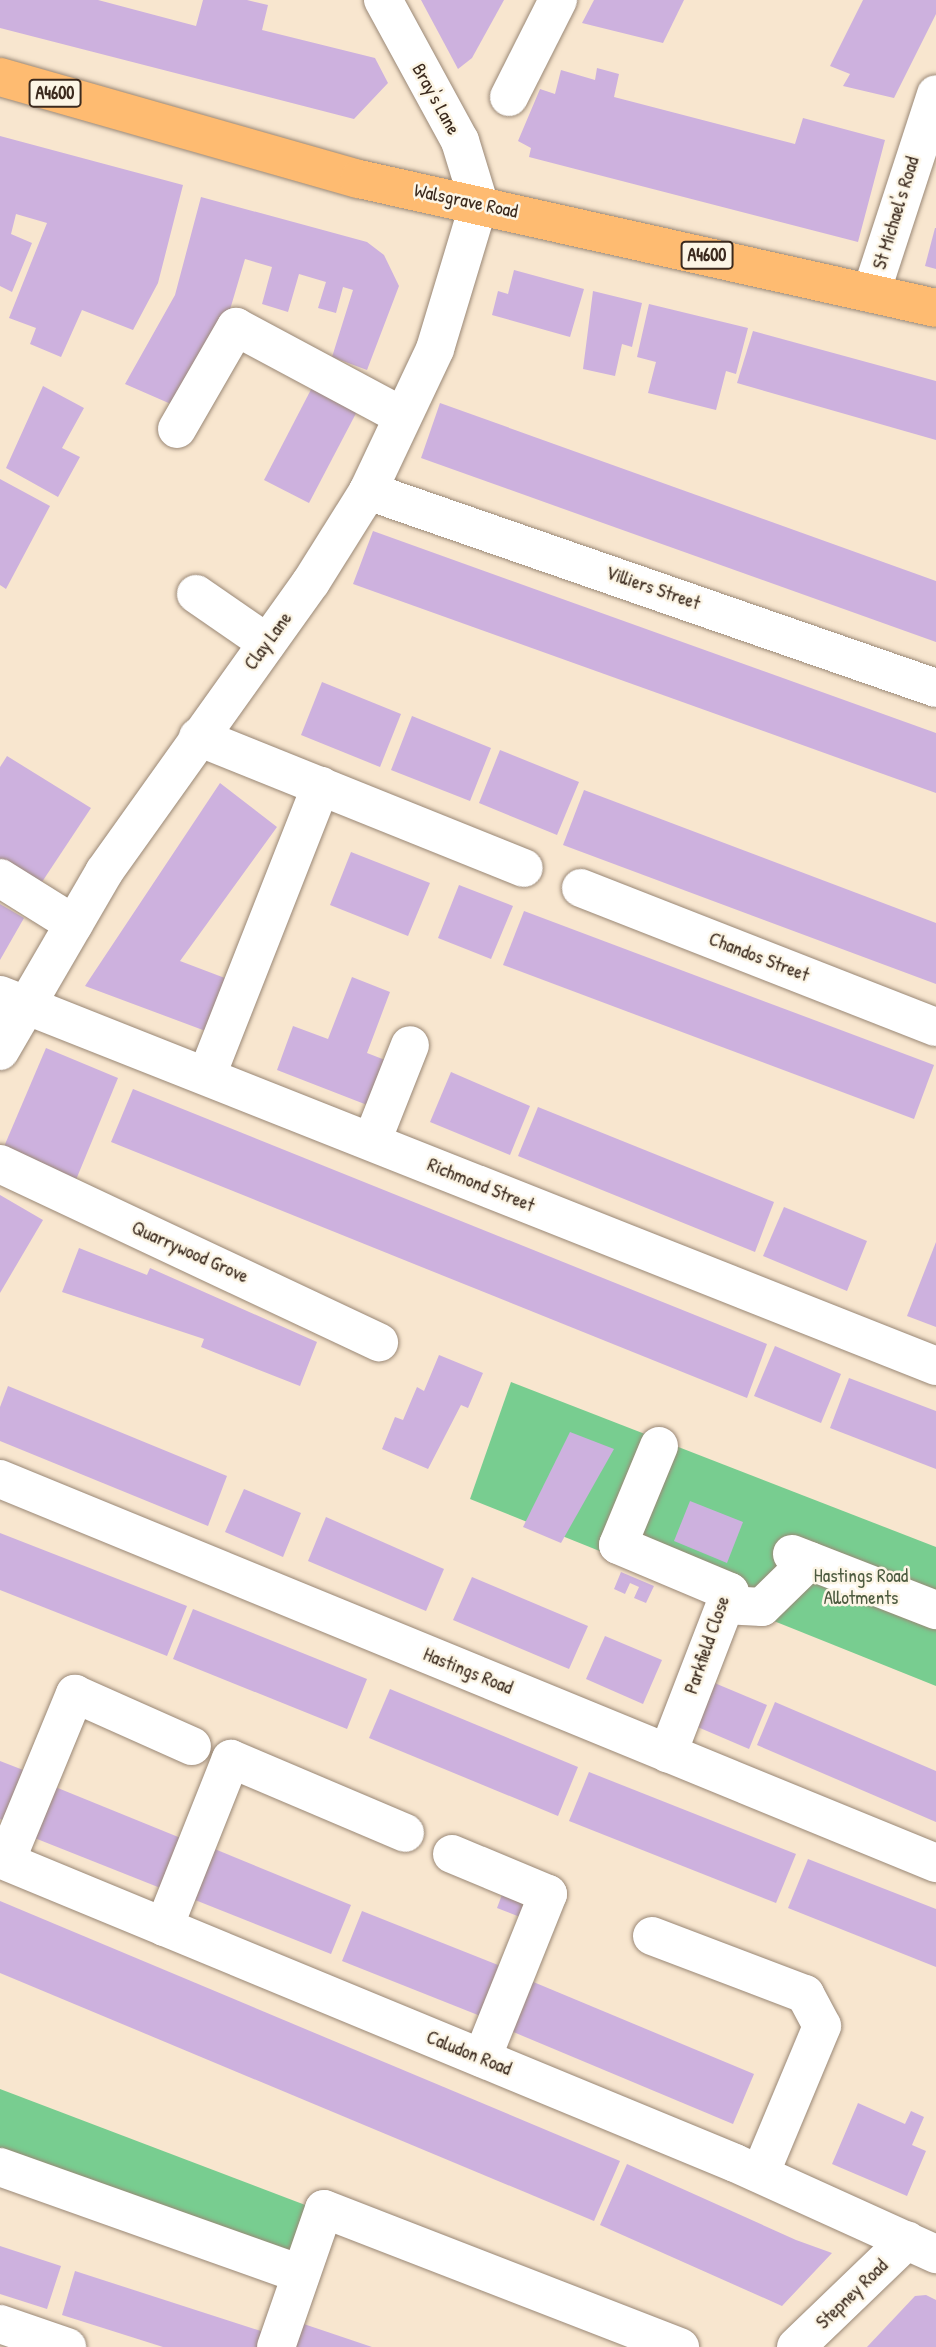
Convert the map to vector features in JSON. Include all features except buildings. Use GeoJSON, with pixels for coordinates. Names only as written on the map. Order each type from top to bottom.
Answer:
{"type":"FeatureCollection","features":[{"type":"Feature","properties":{"kind":"highway","name":"Walsgrave Road"},"geometry":{"type":"LineString","coordinates":[[0,77],[359,179],[479,202],[936,308]]}},
{"type":"Feature","properties":{"kind":"street","name":"Bray's Lane"},"geometry":{"type":"LineString","coordinates":[[383,0],[460,141],[479,202]]}},
{"type":"Feature","properties":{"kind":"street"},"geometry":{"type":"LineString","coordinates":[[509,97],[558,0]]}},
{"type":"Feature","properties":{"kind":"street","name":"St Michael's Road"},"geometry":{"type":"LineString","coordinates":[[872,293],[936,94]]}},
{"type":"Feature","properties":{"kind":"street","name":"Clay Lane"},"geometry":{"type":"LineString","coordinates":[[0,1051],[12,1002],[74,924],[198,737],[267,643],[368,491],[435,349],[479,202]]}},
{"type":"Feature","properties":{"kind":"street"},"geometry":{"type":"LineString","coordinates":[[177,429],[236,327],[402,416]]}},
{"type":"Feature","properties":{"kind":"street","name":"Villiers Street"},"geometry":{"type":"LineString","coordinates":[[368,491],[936,688]]}},
{"type":"Feature","properties":{"kind":"street"},"geometry":{"type":"LineString","coordinates":[[196,594],[267,643]]}},
{"type":"Feature","properties":{"kind":"street"},"geometry":{"type":"LineString","coordinates":[[198,737],[524,868]]}},
{"type":"Feature","properties":{"kind":"street"},"geometry":{"type":"LineString","coordinates":[[206,1075],[321,786]]}},
{"type":"Feature","properties":{"kind":"street"},"geometry":{"type":"LineString","coordinates":[[0,878],[74,924]]}},
{"type":"Feature","properties":{"kind":"street","name":"Chandos Street"},"geometry":{"type":"LineString","coordinates":[[581,888],[936,1027]]}},
{"type":"Feature","properties":{"kind":"street","name":"Richmond Street"},"geometry":{"type":"LineString","coordinates":[[12,1002],[206,1075],[936,1366]]}},
{"type":"Feature","properties":{"kind":"street"},"geometry":{"type":"LineString","coordinates":[[372,1141],[410,1045]]}},
{"type":"Feature","properties":{"kind":"street","name":"Quarrywood Grove"},"geometry":{"type":"LineString","coordinates":[[0,1164],[379,1342]]}},
{"type":"Feature","properties":{"kind":"street","name":"Parkfield Close"},"geometry":{"type":"LineString","coordinates":[[659,1446],[618,1545],[730,1592],[668,1753]]}},
{"type":"Feature","properties":{"kind":"street","name":"Hastings Road"},"geometry":{"type":"LineString","coordinates":[[0,1479],[936,1863]]}},
{"type":"Feature","properties":{"kind":"street"},"geometry":{"type":"LineString","coordinates":[[725,1605],[762,1607],[801,1558],[936,1610]]}},
{"type":"Feature","properties":{"kind":"street"},"geometry":{"type":"LineString","coordinates":[[3,1860],[75,1694],[192,1746]]}},
{"type":"Feature","properties":{"kind":"street"},"geometry":{"type":"LineString","coordinates":[[164,1927],[231,1759],[405,1833]]}},
{"type":"Feature","properties":{"kind":"street"},"geometry":{"type":"LineString","coordinates":[[452,1854],[548,1894],[482,2058]]}},
{"type":"Feature","properties":{"kind":"street","name":"Caludon Road"},"geometry":{"type":"LineString","coordinates":[[3,1860],[760,2174],[922,2247]]}},
{"type":"Feature","properties":{"kind":"street"},"geometry":{"type":"LineString","coordinates":[[652,1936],[805,1994],[822,2026],[760,2174]]}},
{"type":"Feature","properties":{"kind":"street"},"geometry":{"type":"LineString","coordinates":[[0,2167],[302,2274]]}},
{"type":"Feature","properties":{"kind":"street"},"geometry":{"type":"LineString","coordinates":[[276,2347],[324,2209],[680,2347]]}},
{"type":"Feature","properties":{"kind":"street","name":"Stepney Road"},"geometry":{"type":"LineString","coordinates":[[796,2347],[922,2247]]}},
{"type":"Feature","properties":{"kind":"street"},"geometry":{"type":"LineString","coordinates":[[0,2324],[67,2347]]}},
{"type":"Feature","properties":{"kind":"green space","name":"Hastings Road Allotments"},"geometry":{"type":"Polygon","coordinates":[[[511,1382],[936,1547],[936,1686],[470,1499],[511,1382]]]}},
{"type":"Feature","properties":{"kind":"green space"},"geometry":{"type":"Polygon","coordinates":[[[0,2089],[321,2211],[297,2266],[0,2159],[0,2089]]]}}]}
